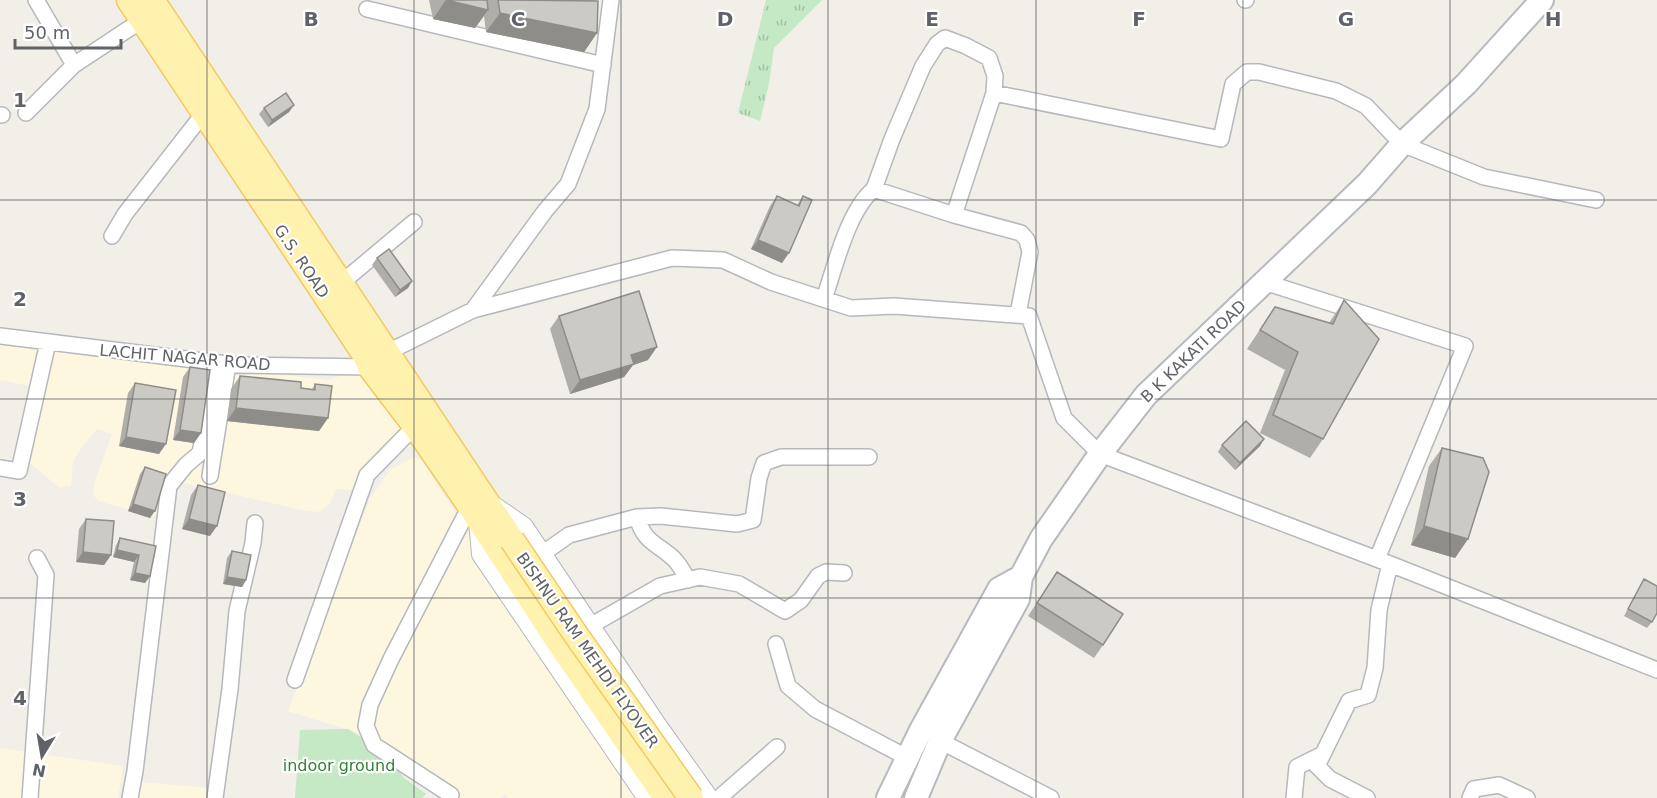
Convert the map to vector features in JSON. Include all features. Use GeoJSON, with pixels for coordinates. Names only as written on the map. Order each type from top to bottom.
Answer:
{"type":"FeatureCollection","features":[{"type":"Feature","properties":{"kind":"main road","name":"G.S. ROAD"},"geometry":{"type":"LineString","coordinates":[[129,0],[147,10],[340,284],[378,360],[415,426],[479,509]]}},
{"type":"Feature","properties":{"kind":"main road","name":"B K KAKATI ROAD"},"geometry":{"type":"LineString","coordinates":[[916,798],[940,741],[1017,599],[1021,577],[1041,539],[1100,454],[1146,395],[1367,184],[1402,144],[1466,84],[1542,0]]}},
{"type":"Feature","properties":{"kind":"main road","name":"G.S. ROAD"},"geometry":{"type":"LineString","coordinates":[[147,10],[204,113],[364,355],[378,360],[479,509]]}},
{"type":"Feature","properties":{"kind":"main road","name":"BISHNU RAM MEHDI FLYOVER"},"geometry":{"type":"LineString","coordinates":[[479,509],[697,796]]}},
{"type":"Feature","properties":{"kind":"main road","name":"BISHNU RAM MEHDI FLYOVER"},"geometry":{"type":"LineString","coordinates":[[505,545],[666,798]]}},
{"type":"Feature","properties":{"kind":"main road"},"geometry":{"type":"LineString","coordinates":[[888,798],[999,589],[1021,577]]}},
{"type":"Feature","properties":{"kind":"street"},"geometry":{"type":"LineString","coordinates":[[36,0],[74,65]]}},
{"type":"Feature","properties":{"kind":"street"},"geometry":{"type":"LineString","coordinates":[[473,310],[545,211],[568,184],[597,109],[611,0]]}},
{"type":"Feature","properties":{"kind":"street"},"geometry":{"type":"LineString","coordinates":[[367,9],[603,65]]}},
{"type":"Feature","properties":{"kind":"street"},"geometry":{"type":"LineString","coordinates":[[26,113],[74,65],[147,10]]}},
{"type":"Feature","properties":{"kind":"street"},"geometry":{"type":"LineString","coordinates":[[824,299],[854,214],[865,196],[874,189],[923,66],[937,44],[945,38],[989,58],[994,76],[994,93],[954,214]]}},
{"type":"Feature","properties":{"kind":"street"},"geometry":{"type":"LineString","coordinates":[[994,93],[1221,139],[1233,84],[1247,72],[1259,72],[1336,91],[1366,106],[1402,144],[1484,177],[1596,200]]}},
{"type":"Feature","properties":{"kind":"street"},"geometry":{"type":"LineString","coordinates":[[112,236],[125,214],[204,113]]}},
{"type":"Feature","properties":{"kind":"street"},"geometry":{"type":"LineString","coordinates":[[874,189],[1021,233],[1027,240],[1030,252],[1018,314]]}},
{"type":"Feature","properties":{"kind":"street"},"geometry":{"type":"LineString","coordinates":[[340,284],[414,222]]}},
{"type":"Feature","properties":{"kind":"street"},"geometry":{"type":"LineString","coordinates":[[378,360],[473,310],[672,258],[723,260],[771,282],[851,309],[894,306],[1029,316],[1064,418],[1100,454],[1384,562],[1657,670]]}},
{"type":"Feature","properties":{"kind":"street"},"geometry":{"type":"LineString","coordinates":[[1264,282],[1465,346],[1384,562],[1375,668],[1368,695],[1349,701],[1317,766],[1330,779],[1367,798]]}},
{"type":"Feature","properties":{"kind":"street","name":"LACHIT NAGAR ROAD"},"geometry":{"type":"LineString","coordinates":[[0,336],[222,363],[378,360]]}},
{"type":"Feature","properties":{"kind":"street"},"geometry":{"type":"LineString","coordinates":[[0,468],[19,471],[48,342]]}},
{"type":"Feature","properties":{"kind":"street"},"geometry":{"type":"LineString","coordinates":[[210,476],[222,363]]}},
{"type":"Feature","properties":{"kind":"street"},"geometry":{"type":"LineString","coordinates":[[130,798],[169,486],[186,465],[200,453],[222,363]]}},
{"type":"Feature","properties":{"kind":"street"},"geometry":{"type":"LineString","coordinates":[[295,680],[367,475],[415,426]]}},
{"type":"Feature","properties":{"kind":"street"},"geometry":{"type":"LineString","coordinates":[[542,554],[568,535],[637,517],[661,516],[737,524],[753,520],[759,478],[764,463],[780,457],[869,457]]}},
{"type":"Feature","properties":{"kind":"street"},"geometry":{"type":"LineString","coordinates":[[479,509],[523,527],[590,626],[697,796]]}},
{"type":"Feature","properties":{"kind":"street"},"geometry":{"type":"LineString","coordinates":[[451,795],[374,745],[366,726],[370,705],[391,658],[479,509]]}},
{"type":"Feature","properties":{"kind":"street"},"geometry":{"type":"LineString","coordinates":[[479,509],[482,554],[648,798]]}},
{"type":"Feature","properties":{"kind":"street"},"geometry":{"type":"LineString","coordinates":[[637,517],[641,531],[659,549],[676,560],[688,580]]}},
{"type":"Feature","properties":{"kind":"street"},"geometry":{"type":"LineString","coordinates":[[215,798],[230,689],[237,611],[253,543],[255,523]]}},
{"type":"Feature","properties":{"kind":"street"},"geometry":{"type":"LineString","coordinates":[[30,798],[46,575],[37,558]]}},
{"type":"Feature","properties":{"kind":"street"},"geometry":{"type":"LineString","coordinates":[[590,626],[660,586],[700,577],[739,584],[784,611],[801,600],[818,576],[826,572],[844,573]]}},
{"type":"Feature","properties":{"kind":"street"},"geometry":{"type":"LineString","coordinates":[[776,644],[788,686],[815,709],[908,758]]}},
{"type":"Feature","properties":{"kind":"street"},"geometry":{"type":"LineString","coordinates":[[940,741],[1051,798]]}},
{"type":"Feature","properties":{"kind":"street"},"geometry":{"type":"LineString","coordinates":[[719,798],[777,747]]}},
{"type":"Feature","properties":{"kind":"street"},"geometry":{"type":"LineString","coordinates":[[1294,798],[1298,767],[1323,754]]}},
{"type":"Feature","properties":{"kind":"street"},"geometry":{"type":"LineString","coordinates":[[1470,798],[1474,789],[1499,785],[1527,798]]}},
{"type":"Feature","properties":{"kind":"shaded area"},"geometry":{"type":"Polygon","coordinates":[[[0,341],[327,380],[364,370],[404,428],[355,490],[336,489],[330,503],[320,512],[302,510],[176,481],[166,482],[158,511],[154,517],[99,501],[93,495],[96,478],[112,434],[97,429],[82,447],[73,461],[71,485],[60,488],[25,459],[36,387],[0,380],[0,341]]]}},
{"type":"Feature","properties":{"kind":"shaded area"},"geometry":{"type":"Polygon","coordinates":[[[414,457],[422,460],[635,798],[508,798],[506,794],[500,798],[460,798],[439,779],[369,736],[288,711],[369,501],[390,470],[414,457]]]}},
{"type":"Feature","properties":{"kind":"shaded area"},"geometry":{"type":"Polygon","coordinates":[[[0,748],[123,766],[118,798],[0,798],[0,748]]]}},
{"type":"Feature","properties":{"kind":"shaded area"},"geometry":{"type":"Polygon","coordinates":[[[140,782],[222,789],[220,798],[133,798],[140,782]]]}},
{"type":"Feature","properties":{"kind":"green space"},"geometry":{"type":"Polygon","coordinates":[[[766,0],[822,0],[774,48],[769,84],[760,121],[738,113],[766,0]]]}},
{"type":"Feature","properties":{"kind":"green space","name":"indoor ground"},"geometry":{"type":"Polygon","coordinates":[[[348,729],[385,752],[404,778],[426,794],[422,798],[295,798],[300,730],[348,729]]]}},
{"type":"Feature","properties":{"kind":"building"},"geometry":{"type":"Polygon","coordinates":[[[446,0],[487,0],[488,10],[446,0]]]}},
{"type":"Feature","properties":{"kind":"building"},"geometry":{"type":"Polygon","coordinates":[[[498,0],[598,1],[597,33],[500,13],[498,0]]]}},
{"type":"Feature","properties":{"kind":"building"},"geometry":{"type":"Polygon","coordinates":[[[286,93],[294,105],[272,120],[264,108],[286,93]]]}},
{"type":"Feature","properties":{"kind":"building"},"geometry":{"type":"Polygon","coordinates":[[[777,196],[799,206],[803,196],[812,200],[789,253],[758,240],[777,196]]]}},
{"type":"Feature","properties":{"kind":"building"},"geometry":{"type":"Polygon","coordinates":[[[389,249],[412,281],[400,290],[377,258],[389,249]]]}},
{"type":"Feature","properties":{"kind":"building"},"geometry":{"type":"Polygon","coordinates":[[[639,291],[657,347],[631,355],[634,364],[580,380],[559,316],[639,291]]]}},
{"type":"Feature","properties":{"kind":"building"},"geometry":{"type":"Polygon","coordinates":[[[1344,300],[1379,339],[1323,439],[1273,415],[1298,352],[1260,330],[1275,307],[1333,324],[1344,300]]]}},
{"type":"Feature","properties":{"kind":"building"},"geometry":{"type":"Polygon","coordinates":[[[190,367],[210,370],[201,433],[180,430],[190,367]]]}},
{"type":"Feature","properties":{"kind":"building"},"geometry":{"type":"Polygon","coordinates":[[[240,376],[301,382],[301,388],[315,390],[315,384],[332,386],[328,418],[236,408],[240,376]]]}},
{"type":"Feature","properties":{"kind":"building"},"geometry":{"type":"Polygon","coordinates":[[[135,383],[176,390],[166,444],[126,437],[135,383]]]}},
{"type":"Feature","properties":{"kind":"building"},"geometry":{"type":"Polygon","coordinates":[[[1246,421],[1264,439],[1240,463],[1222,445],[1246,421]]]}},
{"type":"Feature","properties":{"kind":"building"},"geometry":{"type":"Polygon","coordinates":[[[1442,448],[1483,458],[1489,472],[1468,539],[1424,526],[1442,448]]]}},
{"type":"Feature","properties":{"kind":"building"},"geometry":{"type":"Polygon","coordinates":[[[145,467],[166,474],[155,511],[133,504],[145,467]]]}},
{"type":"Feature","properties":{"kind":"building"},"geometry":{"type":"Polygon","coordinates":[[[198,485],[225,492],[217,526],[189,519],[198,485]]]}},
{"type":"Feature","properties":{"kind":"building"},"geometry":{"type":"Polygon","coordinates":[[[86,519],[114,521],[111,555],[83,552],[86,519]]]}},
{"type":"Feature","properties":{"kind":"building"},"geometry":{"type":"Polygon","coordinates":[[[120,538],[156,546],[150,576],[135,573],[139,555],[117,550],[120,538]]]}},
{"type":"Feature","properties":{"kind":"building"},"geometry":{"type":"Polygon","coordinates":[[[232,551],[251,555],[246,580],[227,577],[232,551]]]}},
{"type":"Feature","properties":{"kind":"building"},"geometry":{"type":"Polygon","coordinates":[[[1057,572],[1123,614],[1103,645],[1037,603],[1057,572]]]}},
{"type":"Feature","properties":{"kind":"building"},"geometry":{"type":"Polygon","coordinates":[[[1644,579],[1657,586],[1657,613],[1652,622],[1628,609],[1644,579]]]}}]}
